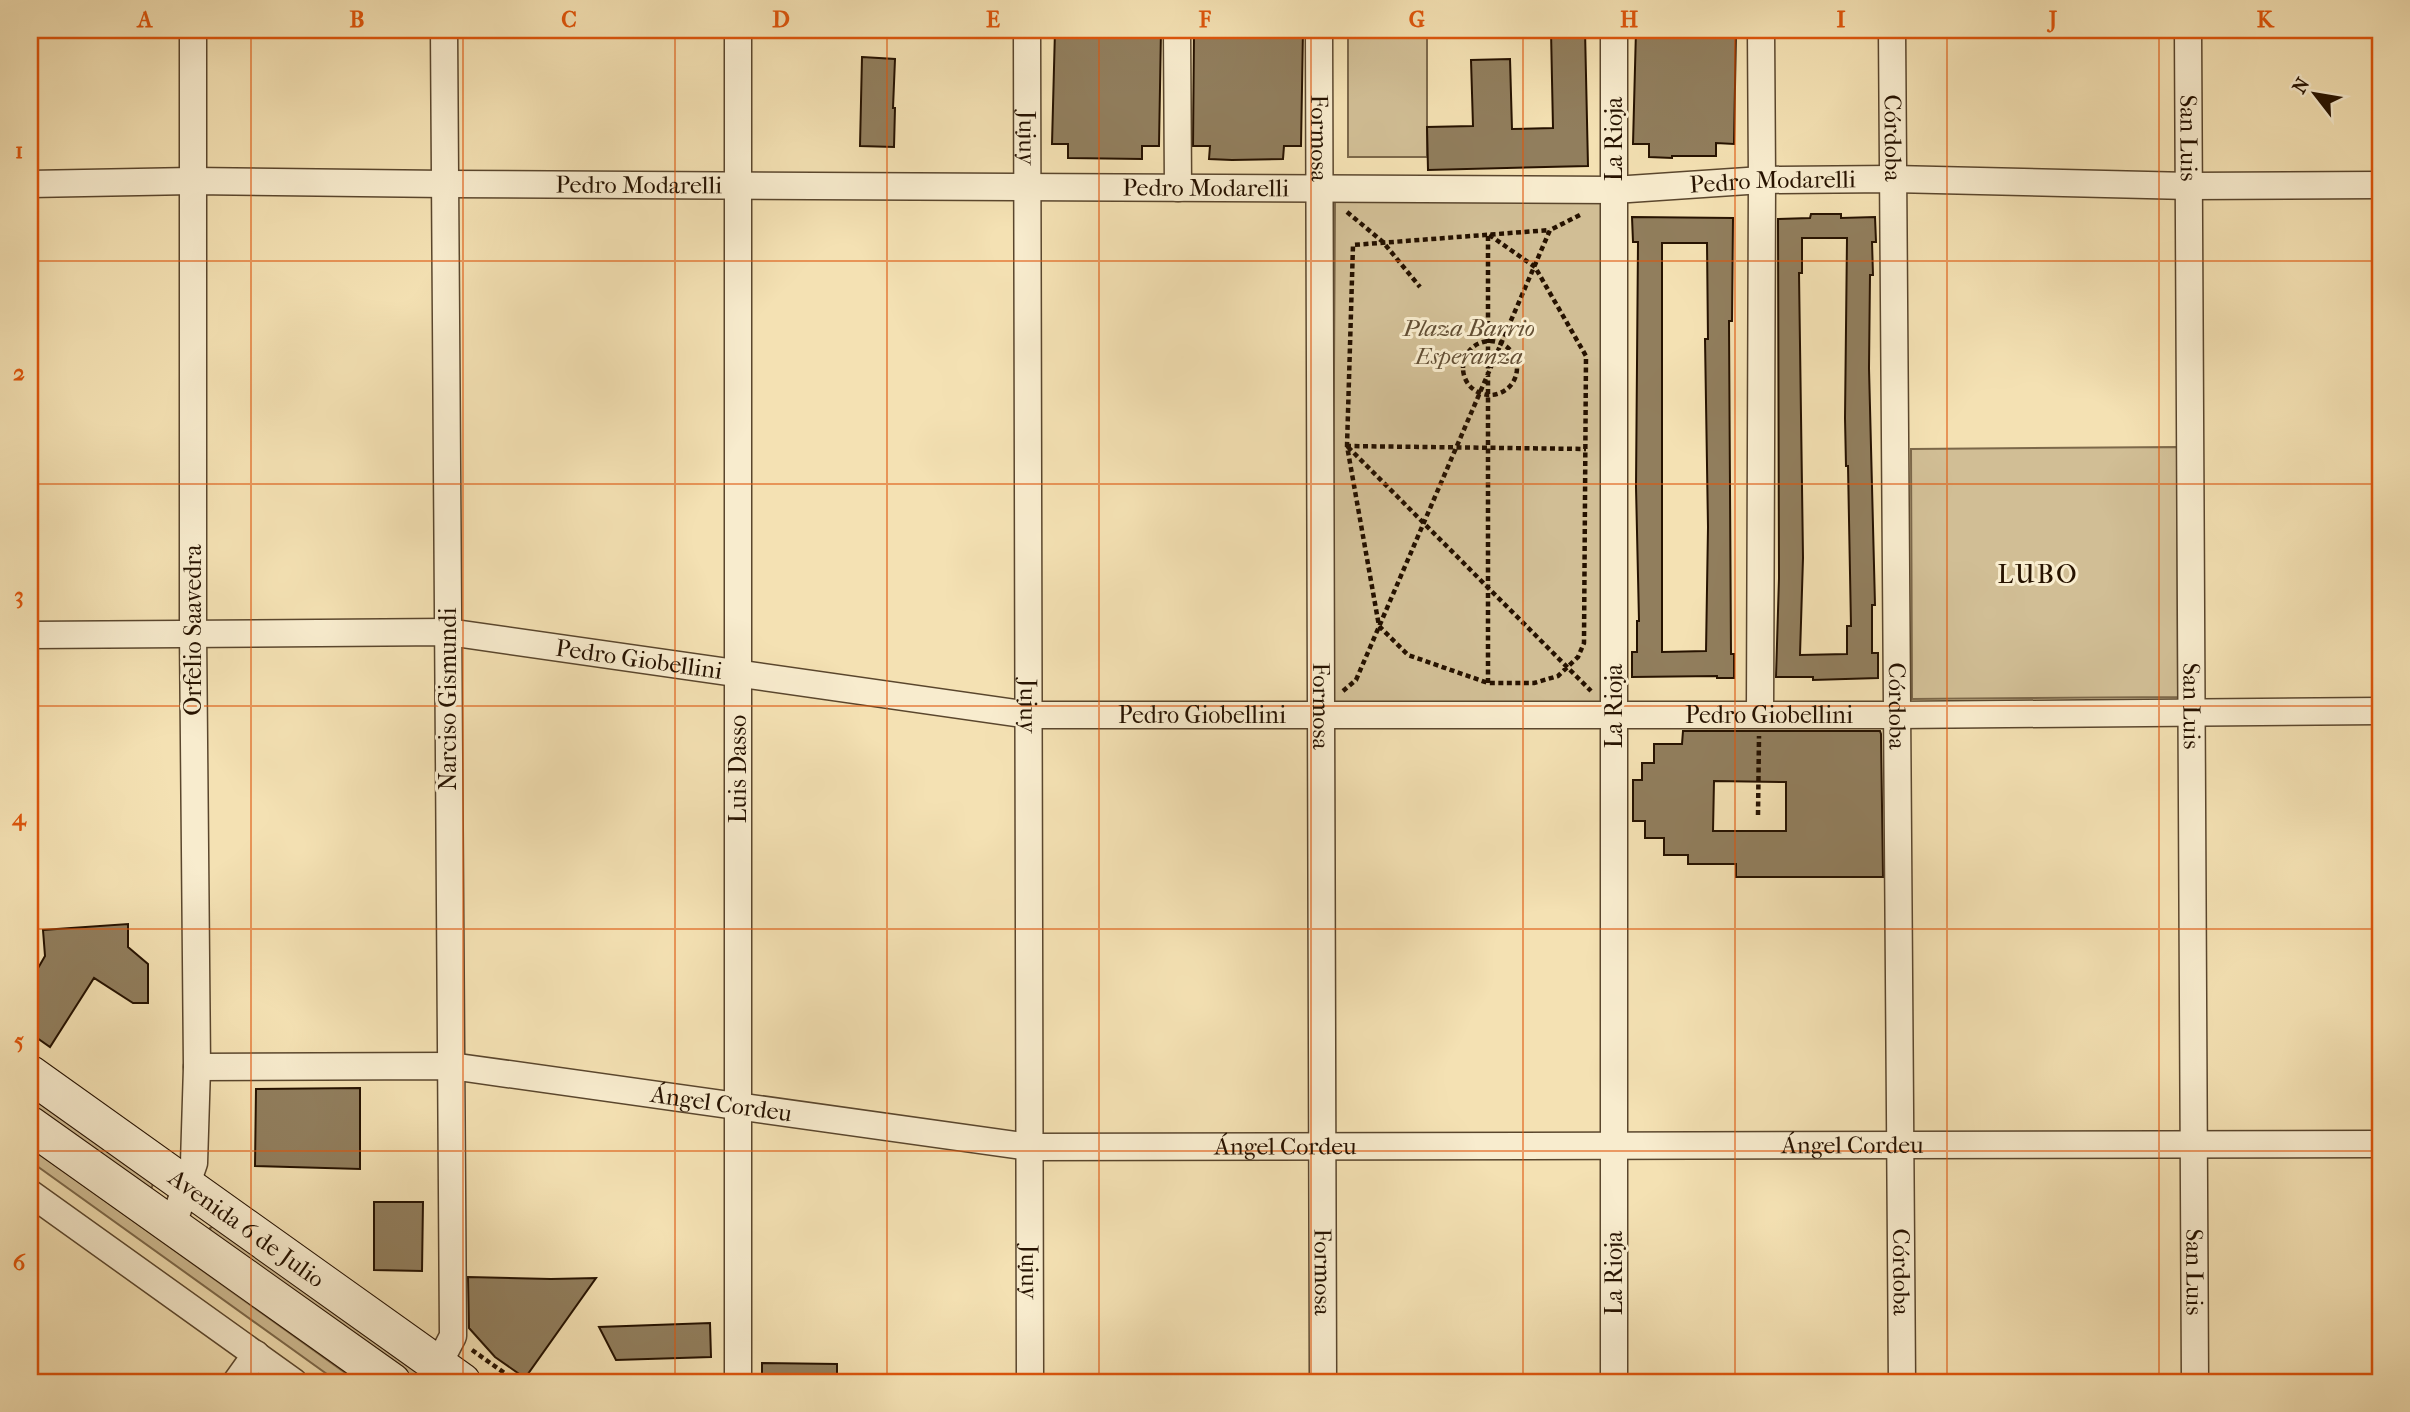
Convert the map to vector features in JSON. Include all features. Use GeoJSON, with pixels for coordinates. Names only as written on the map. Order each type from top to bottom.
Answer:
{"type":"FeatureCollection","features":[{"type":"Feature","properties":{"kind":"main road","name":"Avenida 6 de Julio"},"geometry":{"type":"LineString","coordinates":[[30,1074],[187,1186],[451,1361]]}},
{"type":"Feature","properties":{"kind":"main road","name":"Avenida 6 de Julio"},"geometry":{"type":"LineString","coordinates":[[30,1125],[392,1382]]}},
{"type":"Feature","properties":{"kind":"street","name":"Orfelio Saavedra"},"geometry":{"type":"LineString","coordinates":[[172,1227],[194,1163],[197,1067],[192,632],[192,30]]}},
{"type":"Feature","properties":{"kind":"street","name":"Narciso Gismundi"},"geometry":{"type":"LineString","coordinates":[[444,30],[451,1361]]}},
{"type":"Feature","properties":{"kind":"street","name":"Luis Dasso"},"geometry":{"type":"LineString","coordinates":[[738,30],[738,1382]]}},
{"type":"Feature","properties":{"kind":"street","name":"Jujuy"},"geometry":{"type":"LineString","coordinates":[[1027,30],[1030,1382]]}},
{"type":"Feature","properties":{"kind":"street"},"geometry":{"type":"LineString","coordinates":[[1177,30],[1178,188]]}},
{"type":"Feature","properties":{"kind":"street","name":"Formosa"},"geometry":{"type":"LineString","coordinates":[[1320,30],[1323,1382]]}},
{"type":"Feature","properties":{"kind":"street","name":"La Rioja"},"geometry":{"type":"LineString","coordinates":[[1614,30],[1615,1382]]}},
{"type":"Feature","properties":{"kind":"street"},"geometry":{"type":"LineString","coordinates":[[1760,714],[1761,30]]}},
{"type":"Feature","properties":{"kind":"street","name":"Córdoba"},"geometry":{"type":"LineString","coordinates":[[1892,30],[1902,1382]]}},
{"type":"Feature","properties":{"kind":"street","name":"San Luis"},"geometry":{"type":"LineString","coordinates":[[2188,30],[2195,1382]]}},
{"type":"Feature","properties":{"kind":"street","name":"Pedro Modarelli"},"geometry":{"type":"LineString","coordinates":[[30,184],[192,181],[1614,190],[1762,180],[1893,179],[2189,186],[2380,185]]}},
{"type":"Feature","properties":{"kind":"street","name":"Pedro Giobellini"},"geometry":{"type":"LineString","coordinates":[[30,635],[448,632],[1029,715],[1897,715],[2380,711]]}},
{"type":"Feature","properties":{"kind":"street","name":"Ángel Cordeu"},"geometry":{"type":"LineString","coordinates":[[197,1067],[451,1066],[1030,1147],[2380,1144]]}},
{"type":"Feature","properties":{"kind":"street"},"geometry":{"type":"LineString","coordinates":[[30,1193],[294,1382]]}},
{"type":"Feature","properties":{"kind":"street"},"geometry":{"type":"LineString","coordinates":[[236,1382],[256,1354]]}},
{"type":"Feature","properties":{"kind":"path"},"geometry":{"type":"LineString","coordinates":[[1320,188],[1383,243],[1420,287]]}},
{"type":"Feature","properties":{"kind":"path"},"geometry":{"type":"LineString","coordinates":[[1488,234],[1535,267],[1586,356],[1584,643],[1569,668],[1546,681],[1489,683],[1408,655],[1379,626],[1347,446],[1353,245],[1488,234],[1550,230],[1604,202],[1614,190]]}},
{"type":"Feature","properties":{"kind":"path"},"geometry":{"type":"LineString","coordinates":[[1321,715],[1356,680],[1550,230]]}},
{"type":"Feature","properties":{"kind":"path"},"geometry":{"type":"LineString","coordinates":[[1488,234],[1489,683]]}},
{"type":"Feature","properties":{"kind":"path"},"geometry":{"type":"LineString","coordinates":[[1488,341],[1501,344],[1514,357],[1516,375],[1506,390],[1489,395],[1480,393],[1467,381],[1464,364],[1472,349],[1488,341]]}},
{"type":"Feature","properties":{"kind":"path"},"geometry":{"type":"LineString","coordinates":[[1347,446],[1614,714]]}},
{"type":"Feature","properties":{"kind":"path"},"geometry":{"type":"LineString","coordinates":[[1320,447],[1614,450]]}},
{"type":"Feature","properties":{"kind":"path"},"geometry":{"type":"LineString","coordinates":[[1758,815],[1760,714]]}},
{"type":"Feature","properties":{"kind":"path"},"geometry":{"type":"LineString","coordinates":[[451,1361],[517,1382]]}},
{"type":"Feature","properties":{"kind":"green space"},"geometry":{"type":"Polygon","coordinates":[[[1348,30],[1427,30],[1427,157],[1348,157],[1348,30]]]}},
{"type":"Feature","properties":{"kind":"green space","name":"Plaza Barrio Esperanza"},"geometry":{"type":"Polygon","coordinates":[[[1335,202],[1604,202],[1602,703],[1332,702],[1335,202]]]}},
{"type":"Feature","properties":{"kind":"green space"},"geometry":{"type":"Polygon","coordinates":[[[2177,447],[2178,697],[1912,699],[1911,449],[2177,447]]]}},
{"type":"Feature","properties":{"kind":"green space"},"geometry":{"type":"Polygon","coordinates":[[[30,1093],[153,1183],[152,1187],[148,1190],[30,1107],[30,1093]]]}},
{"type":"Feature","properties":{"kind":"green space"},"geometry":{"type":"Polygon","coordinates":[[[30,1147],[358,1382],[338,1382],[30,1161],[30,1147]]]}},
{"type":"Feature","properties":{"kind":"green space"},"geometry":{"type":"Polygon","coordinates":[[[214,1226],[436,1382],[417,1382],[211,1236],[210,1228],[214,1226]]]}},
{"type":"Feature","properties":{"kind":"building"},"geometry":{"type":"Polygon","coordinates":[[[1055,30],[1161,30],[1159,146],[1142,146],[1142,159],[1068,158],[1068,144],[1052,144],[1055,30]]]}},
{"type":"Feature","properties":{"kind":"building"},"geometry":{"type":"Polygon","coordinates":[[[1194,30],[1303,30],[1301,146],[1284,146],[1283,159],[1232,160],[1209,159],[1210,146],[1193,146],[1194,30]]]}},
{"type":"Feature","properties":{"kind":"building"},"geometry":{"type":"Polygon","coordinates":[[[1585,30],[1588,166],[1428,170],[1427,127],[1473,126],[1471,60],[1510,59],[1512,129],[1553,128],[1551,31],[1585,30]]]}},
{"type":"Feature","properties":{"kind":"building"},"geometry":{"type":"Polygon","coordinates":[[[1636,30],[1736,30],[1734,144],[1716,143],[1716,156],[1672,158],[1649,157],[1649,144],[1633,144],[1636,30]]]}},
{"type":"Feature","properties":{"kind":"building"},"geometry":{"type":"Polygon","coordinates":[[[862,57],[895,59],[894,147],[860,146],[862,57]]]}},
{"type":"Feature","properties":{"kind":"building"},"geometry":{"type":"Polygon","coordinates":[[[1811,214],[1841,214],[1841,218],[1875,217],[1876,242],[1872,242],[1873,275],[1870,275],[1869,368],[1875,605],[1872,605],[1872,653],[1878,653],[1878,678],[1813,680],[1813,677],[1776,677],[1779,578],[1778,219],[1810,218],[1811,214]],[[1802,238],[1802,273],[1799,273],[1803,558],[1800,655],[1847,654],[1847,626],[1851,626],[1845,418],[1847,238],[1802,238]]]}},
{"type":"Feature","properties":{"kind":"building"},"geometry":{"type":"Polygon","coordinates":[[[1632,217],[1733,218],[1732,321],[1729,321],[1731,654],[1734,654],[1734,678],[1632,677],[1632,652],[1637,652],[1639,621],[1636,487],[1638,242],[1633,242],[1632,217]],[[1662,243],[1662,652],[1706,651],[1707,243],[1662,243]]]}},
{"type":"Feature","properties":{"kind":"building"},"geometry":{"type":"Polygon","coordinates":[[[1683,731],[1880,731],[1883,877],[1736,877],[1736,864],[1688,864],[1688,855],[1664,855],[1664,838],[1645,838],[1645,821],[1633,821],[1633,780],[1642,780],[1642,763],[1654,763],[1654,744],[1682,744],[1683,731]],[[1714,781],[1713,831],[1786,831],[1786,782],[1714,781]]]}},
{"type":"Feature","properties":{"kind":"building"},"geometry":{"type":"Polygon","coordinates":[[[128,924],[128,947],[148,964],[148,1003],[133,1003],[94,978],[50,1047],[30,1033],[30,982],[45,956],[43,930],[128,924]]]}},
{"type":"Feature","properties":{"kind":"building"},"geometry":{"type":"Polygon","coordinates":[[[360,1088],[360,1169],[255,1166],[256,1089],[360,1088]]]}},
{"type":"Feature","properties":{"kind":"building"},"geometry":{"type":"Polygon","coordinates":[[[374,1202],[423,1202],[422,1271],[374,1270],[374,1202]]]}},
{"type":"Feature","properties":{"kind":"building"},"geometry":{"type":"Polygon","coordinates":[[[468,1277],[596,1278],[525,1378],[495,1357],[469,1328],[468,1277]]]}},
{"type":"Feature","properties":{"kind":"building"},"geometry":{"type":"Polygon","coordinates":[[[710,1323],[711,1357],[616,1360],[599,1327],[710,1323]]]}},
{"type":"Feature","properties":{"kind":"building"},"geometry":{"type":"Polygon","coordinates":[[[762,1363],[837,1364],[837,1382],[762,1382],[762,1363]]]}},
{"type":"Feature","properties":{"kind":"district","name":"LUBO"},"geometry":{"type":"Point","coordinates":[2038,574]}}]}
